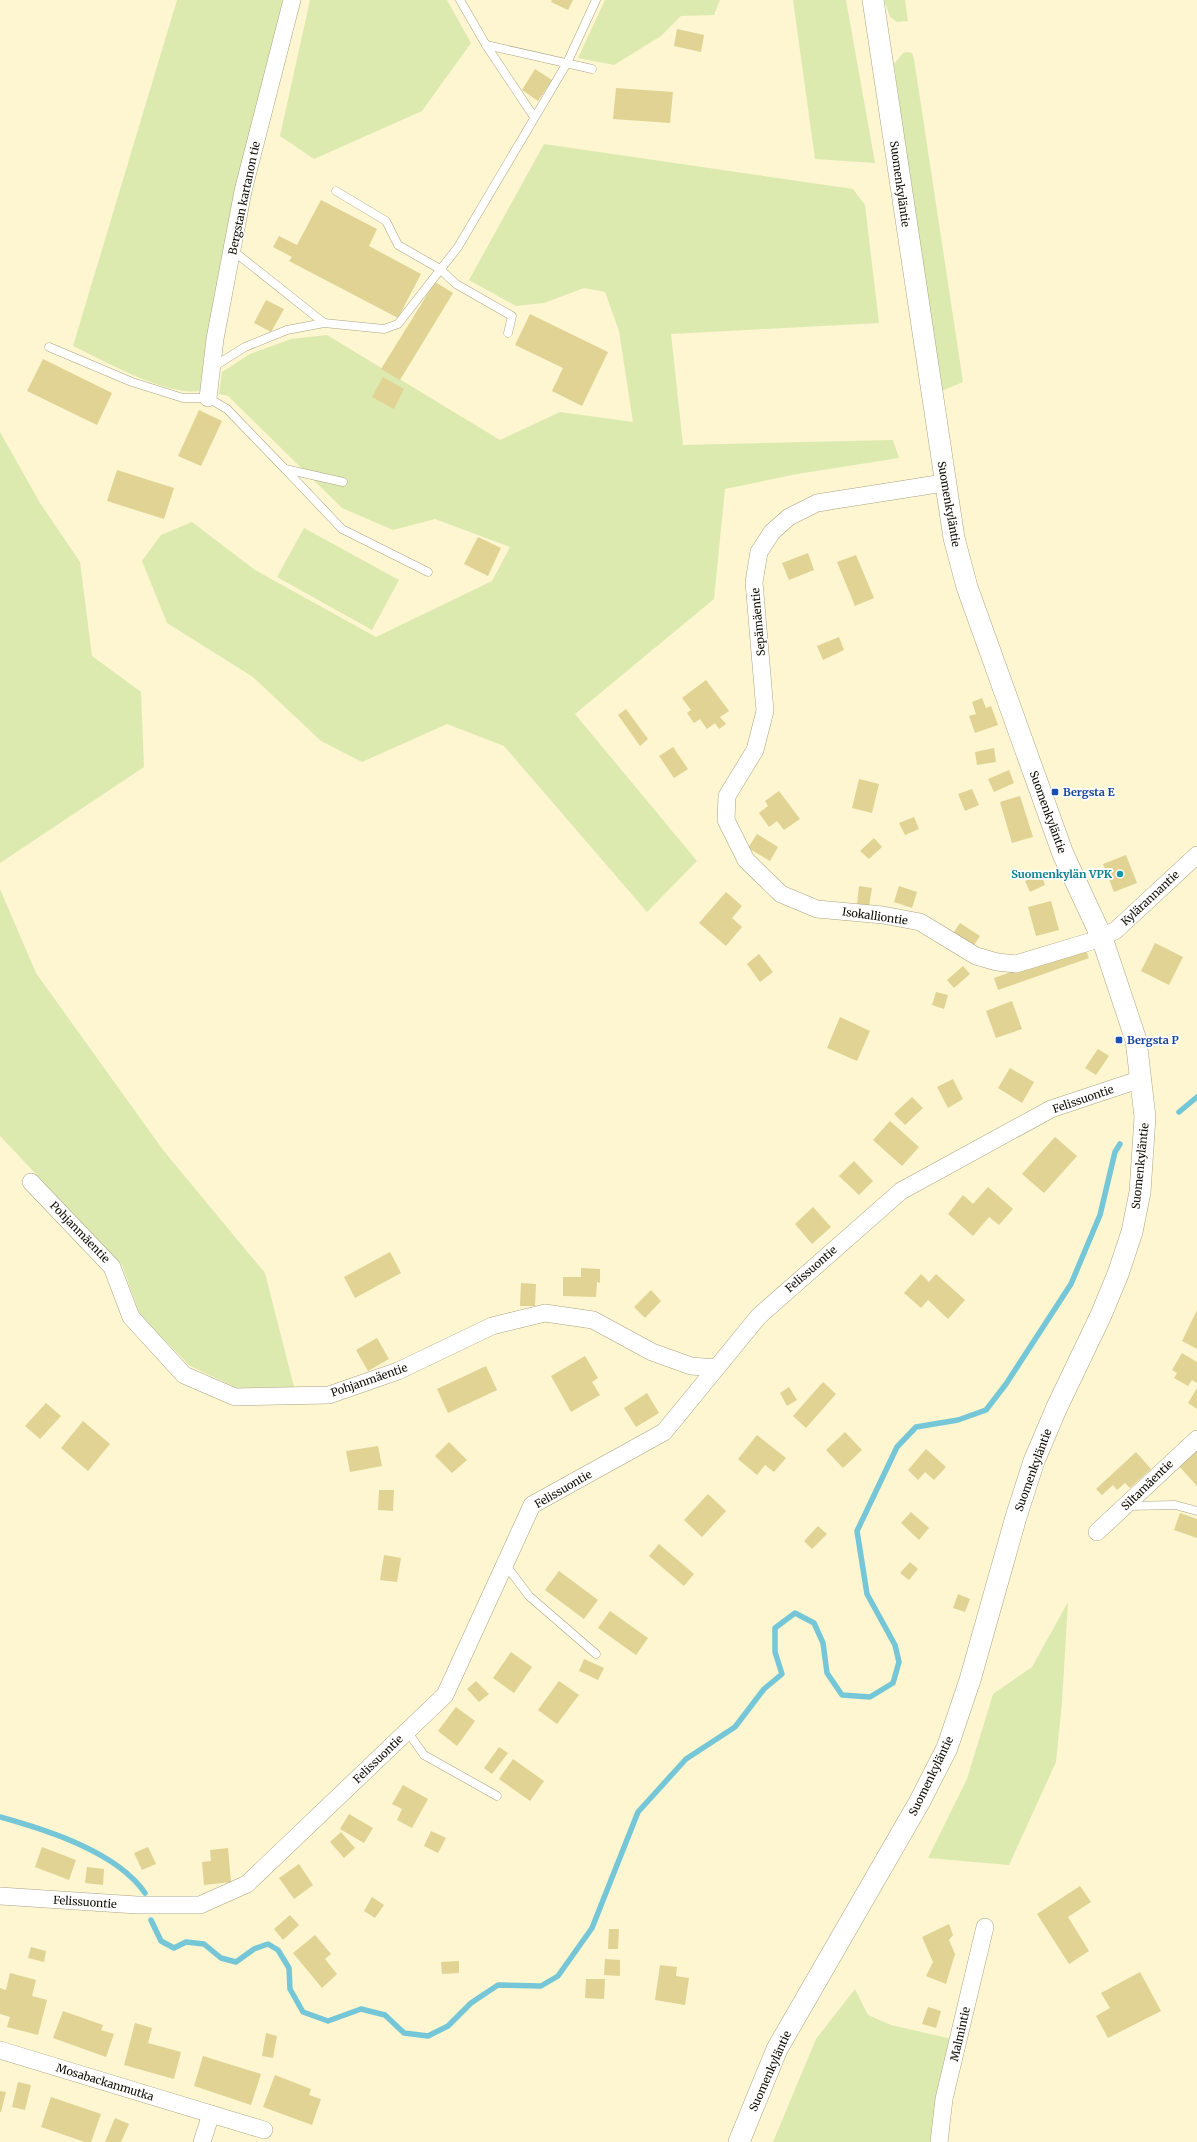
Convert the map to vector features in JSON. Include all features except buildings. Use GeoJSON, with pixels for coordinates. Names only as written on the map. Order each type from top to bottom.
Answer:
{"type":"FeatureCollection","features":[{"type":"Feature","properties":{"kind":"street","name":"Bergstan kartanon tie"},"geometry":{"type":"LineString","coordinates":[[208,398],[215,340],[243,191],[292,0]]}},
{"type":"Feature","properties":{"kind":"street","name":"Suomenkyläntie"},"geometry":{"type":"LineString","coordinates":[[739,2142],[777,2049],[920,1801],[947,1748],[970,1680],[1016,1517],[1034,1461],[1057,1407],[1101,1315],[1132,1232],[1140,1192],[1144,1154],[1145,1117],[1136,1040],[1102,938],[1063,854],[967,587],[954,538],[944,483],[873,0]]}},
{"type":"Feature","properties":{"kind":"street","name":"Sepämäentie"},"geometry":{"type":"LineString","coordinates":[[746,860],[726,820],[727,796],[755,750],[765,711],[754,582],[759,552],[772,532],[789,517],[817,503],[944,483]]}},
{"type":"Feature","properties":{"kind":"street","name":"Kylärannantie"},"geometry":{"type":"LineString","coordinates":[[1102,938],[1116,930],[1197,855]]}},
{"type":"Feature","properties":{"kind":"street","name":"Isokalliontie"},"geometry":{"type":"LineString","coordinates":[[746,860],[781,894],[817,909],[883,915],[920,922],[976,956],[997,962],[1016,964],[1102,938]]}},
{"type":"Feature","properties":{"kind":"street","name":"Felissuontie"},"geometry":{"type":"LineString","coordinates":[[0,1896],[137,1905],[200,1905],[248,1884],[445,1695],[532,1505],[664,1432],[759,1316],[901,1191],[1051,1109],[1141,1079]]}},
{"type":"Feature","properties":{"kind":"street","name":"Pohjanmäentie"},"geometry":{"type":"LineString","coordinates":[[31,1182],[112,1267],[131,1317],[184,1375],[235,1397],[329,1395],[398,1371],[492,1326],[545,1313],[593,1320],[652,1352],[691,1366],[716,1368]]}},
{"type":"Feature","properties":{"kind":"street","name":"Siltamäentie"},"geometry":{"type":"LineString","coordinates":[[1097,1532],[1197,1438]]}},
{"type":"Feature","properties":{"kind":"street","name":"Malmintie"},"geometry":{"type":"LineString","coordinates":[[939,2142],[944,2100],[985,1927]]}},
{"type":"Feature","properties":{"kind":"street","name":"Mosabackanmutka"},"geometry":{"type":"LineString","coordinates":[[0,2050],[264,2130]]}},
{"type":"Feature","properties":{"kind":"street"},"geometry":{"type":"LineString","coordinates":[[202,2142],[211,2114]]}},
{"type":"Feature","properties":{"kind":"lane"},"geometry":{"type":"LineString","coordinates":[[460,0],[486,44],[534,117]]}},
{"type":"Feature","properties":{"kind":"lane"},"geometry":{"type":"LineString","coordinates":[[212,368],[245,347],[287,330],[324,323],[384,329],[398,324],[458,247],[567,63],[596,0]]}},
{"type":"Feature","properties":{"kind":"lane"},"geometry":{"type":"LineString","coordinates":[[486,44],[592,69]]}},
{"type":"Feature","properties":{"kind":"lane"},"geometry":{"type":"LineString","coordinates":[[336,191],[386,221],[398,245],[440,269],[456,284],[512,316],[508,332]]}},
{"type":"Feature","properties":{"kind":"lane"},"geometry":{"type":"LineString","coordinates":[[232,250],[324,323]]}},
{"type":"Feature","properties":{"kind":"lane"},"geometry":{"type":"LineString","coordinates":[[48,347],[132,382],[183,398],[208,398],[227,409],[342,529],[428,572]]}},
{"type":"Feature","properties":{"kind":"lane"},"geometry":{"type":"LineString","coordinates":[[285,469],[343,482]]}},
{"type":"Feature","properties":{"kind":"lane"},"geometry":{"type":"LineString","coordinates":[[1125,1506],[1175,1505],[1197,1511]]}},
{"type":"Feature","properties":{"kind":"lane"},"geometry":{"type":"LineString","coordinates":[[505,1564],[529,1596],[596,1654]]}},
{"type":"Feature","properties":{"kind":"lane"},"geometry":{"type":"LineString","coordinates":[[407,1731],[424,1755],[497,1796]]}},
{"type":"Feature","properties":{"kind":"green space"},"geometry":{"type":"Polygon","coordinates":[[[177,0],[284,0],[205,385],[200,391],[186,391],[153,383],[135,376],[73,346],[177,0]]]}},
{"type":"Feature","properties":{"kind":"green space"},"geometry":{"type":"Polygon","coordinates":[[[310,0],[447,0],[471,43],[422,111],[314,159],[280,136],[310,0]]]}},
{"type":"Feature","properties":{"kind":"green space"},"geometry":{"type":"Polygon","coordinates":[[[605,0],[720,0],[714,15],[681,16],[661,36],[614,65],[578,58],[605,0]]]}},
{"type":"Feature","properties":{"kind":"green space"},"geometry":{"type":"Polygon","coordinates":[[[793,0],[846,0],[875,163],[815,159],[793,0]]]}},
{"type":"Feature","properties":{"kind":"green space"},"geometry":{"type":"Polygon","coordinates":[[[884,0],[905,0],[908,21],[897,22],[890,17],[884,0]]]}},
{"type":"Feature","properties":{"kind":"green space"},"geometry":{"type":"Polygon","coordinates":[[[903,53],[912,53],[914,59],[963,382],[939,392],[894,64],[903,53]]]}},
{"type":"Feature","properties":{"kind":"green space"},"geometry":{"type":"Polygon","coordinates":[[[544,144],[853,189],[865,205],[879,323],[671,334],[683,445],[893,440],[899,458],[797,474],[725,489],[714,599],[575,714],[697,861],[647,912],[504,746],[447,724],[362,762],[321,741],[253,677],[167,623],[142,561],[161,535],[192,522],[255,570],[376,637],[492,581],[510,547],[435,519],[393,530],[342,508],[228,396],[219,394],[222,372],[250,354],[291,339],[327,335],[500,440],[560,412],[633,422],[619,331],[605,292],[584,288],[544,303],[516,306],[469,280],[544,144]]]}},
{"type":"Feature","properties":{"kind":"green space"},"geometry":{"type":"Polygon","coordinates":[[[0,432],[40,503],[80,562],[92,656],[141,692],[144,767],[0,863],[0,432]]]}},
{"type":"Feature","properties":{"kind":"green space"},"geometry":{"type":"Polygon","coordinates":[[[304,528],[399,580],[372,630],[277,577],[304,528]]]}},
{"type":"Feature","properties":{"kind":"green space"},"geometry":{"type":"Polygon","coordinates":[[[0,889],[36,973],[163,1150],[265,1273],[294,1387],[237,1388],[190,1366],[140,1315],[122,1265],[0,1136],[0,889]]]}},
{"type":"Feature","properties":{"kind":"green space"},"geometry":{"type":"Polygon","coordinates":[[[1068,1602],[1062,1702],[1056,1762],[1009,1865],[928,1858],[967,1779],[993,1694],[1032,1667],[1068,1602]]]}},
{"type":"Feature","properties":{"kind":"green space"},"geometry":{"type":"Polygon","coordinates":[[[855,1989],[868,2015],[891,2025],[952,2039],[931,2142],[773,2142],[816,2039],[855,1989]]]}},
{"type":"Feature","properties":{"kind":"waterway"},"geometry":{"type":"LineString","coordinates":[[1179,1112],[1197,1097]]}},
{"type":"Feature","properties":{"kind":"waterway"},"geometry":{"type":"LineString","coordinates":[[151,1920],[161,1941],[174,1948],[186,1942],[204,1944],[221,1958],[236,1962],[254,1949],[268,1944],[278,1950],[289,1968],[290,1989],[303,2012],[328,2021],[361,2009],[385,2015],[404,2033],[428,2036],[448,2026],[471,2003],[498,1985],[541,1986],[558,1976],[592,1928],[638,1812],[686,1759],[735,1727],[764,1689],[782,1674],[775,1652],[775,1628],[795,1613],[814,1623],[823,1643],[827,1673],[842,1695],[870,1697],[893,1683],[899,1662],[895,1645],[867,1594],[857,1531],[897,1447],[916,1427],[958,1420],[986,1410],[1006,1384],[1071,1284],[1100,1215],[1115,1152],[1120,1144]]}},
{"type":"Feature","properties":{"kind":"waterway"},"geometry":{"type":"LineString","coordinates":[[0,1817],[80,1844],[99,1854],[133,1878],[145,1893]]}},
{"type":"Feature","properties":{"kind":"place","name":"Bergsta E"},"geometry":{"type":"Point","coordinates":[1055,792]}},
{"type":"Feature","properties":{"kind":"place","name":"Suomenkylän VPK"},"geometry":{"type":"Point","coordinates":[1120,874]}},
{"type":"Feature","properties":{"kind":"place","name":"Bergsta P"},"geometry":{"type":"Point","coordinates":[1119,1040]}}]}
